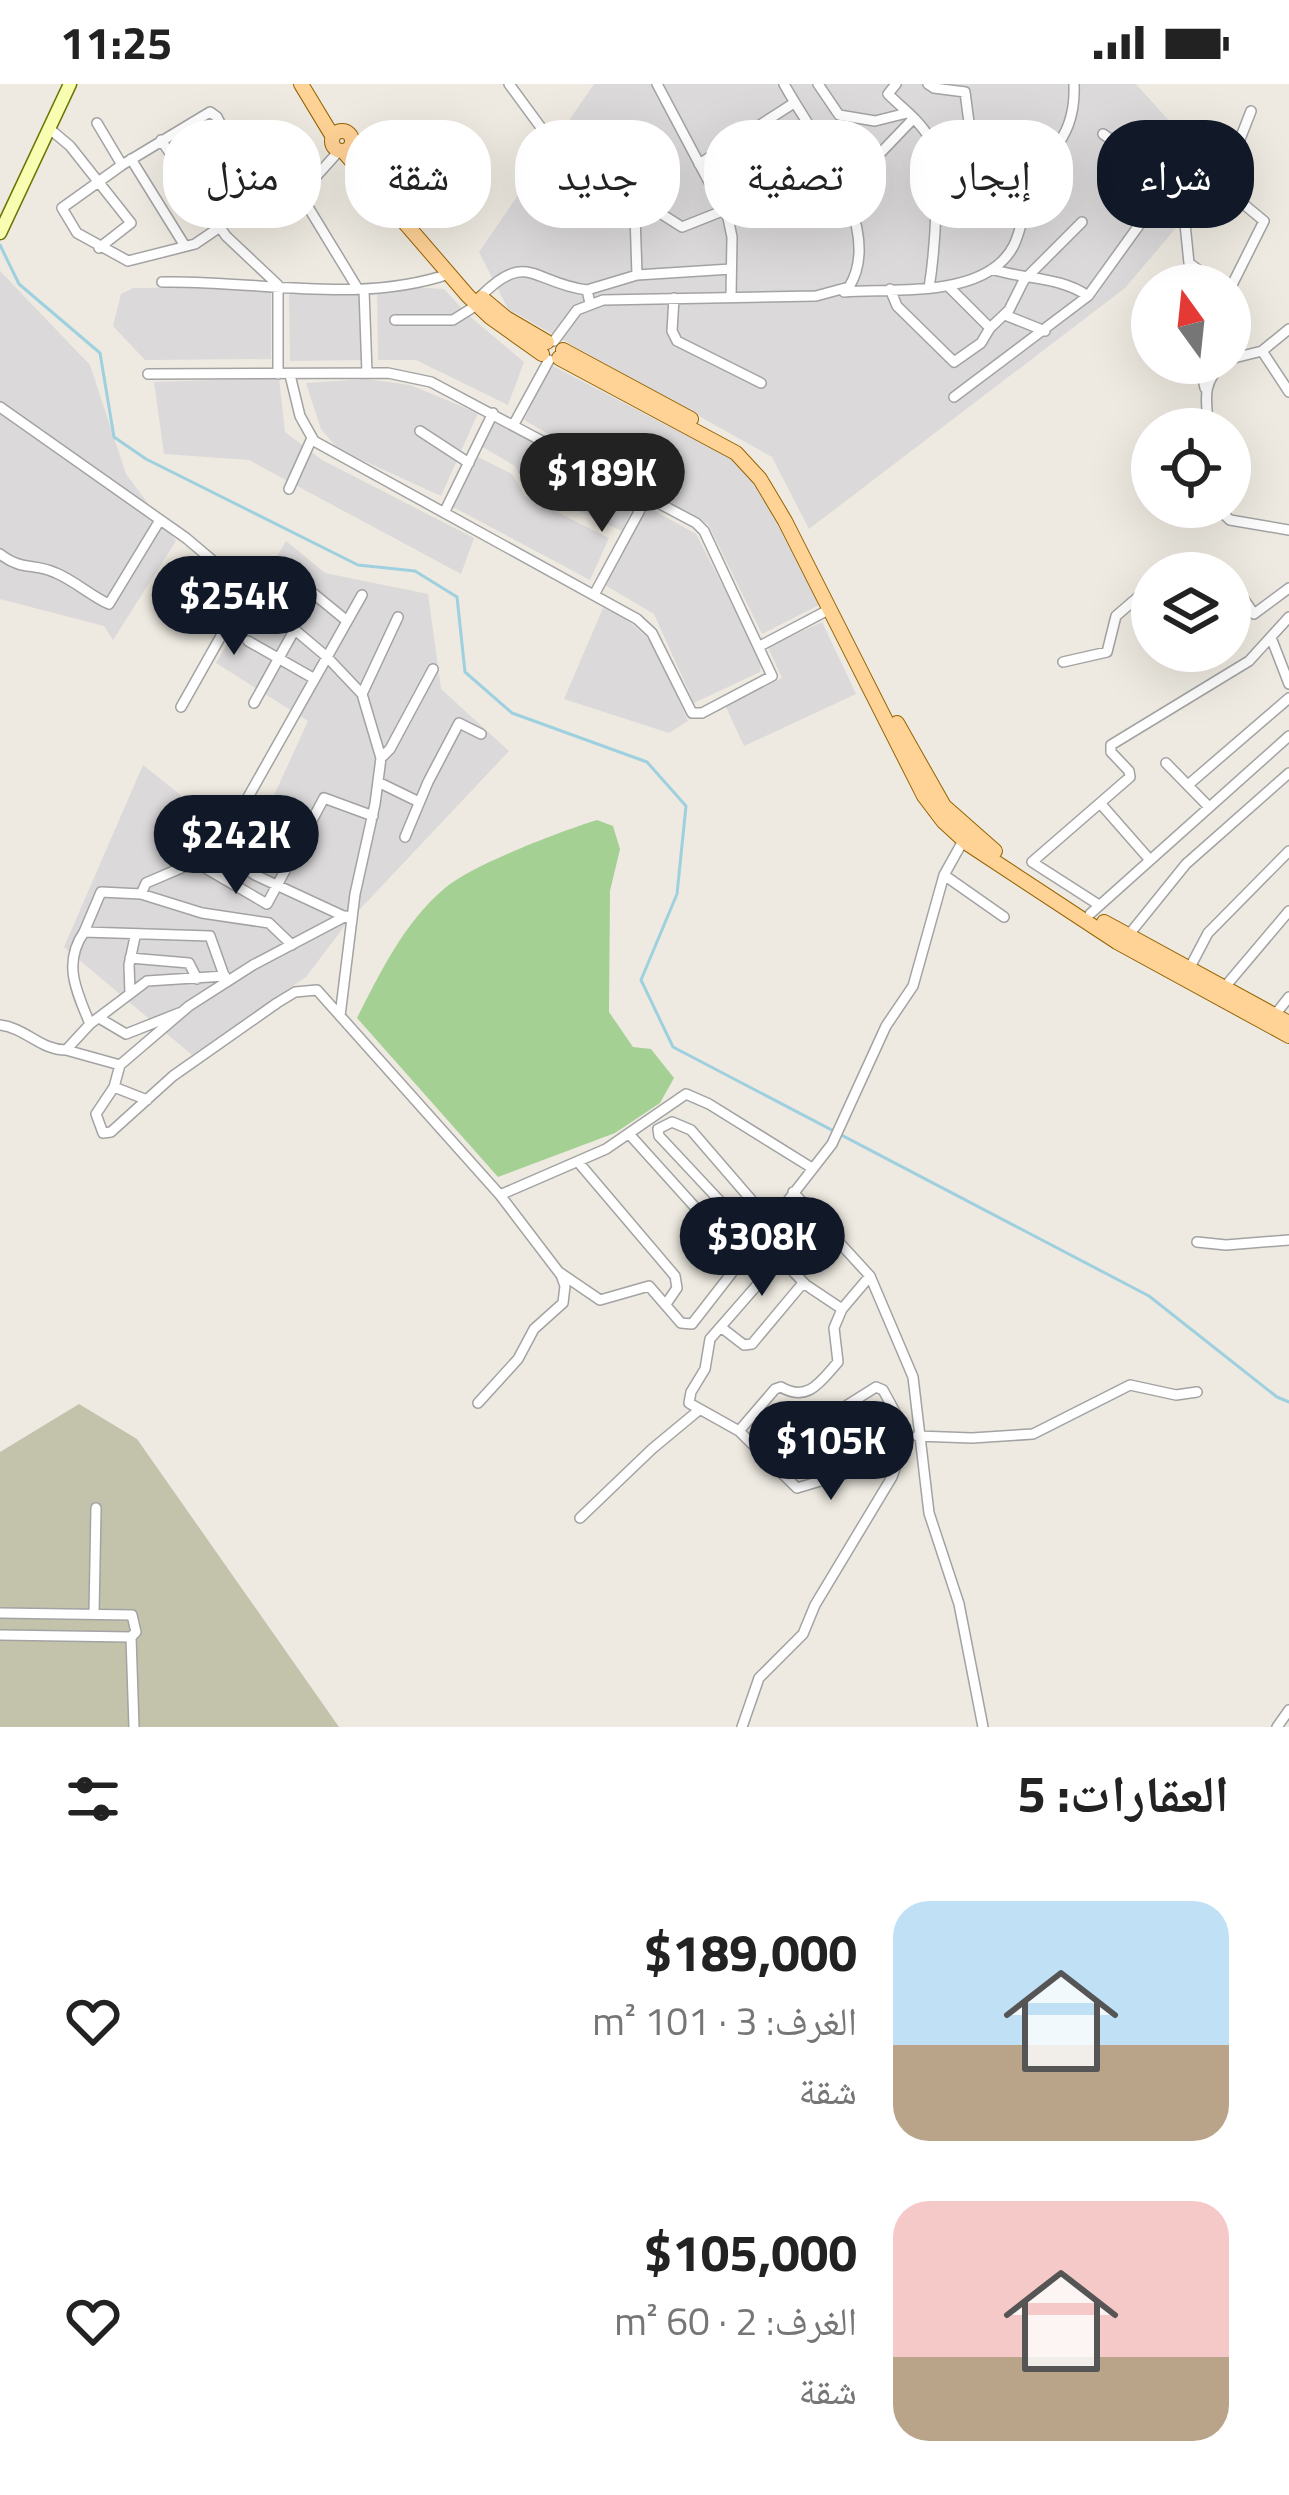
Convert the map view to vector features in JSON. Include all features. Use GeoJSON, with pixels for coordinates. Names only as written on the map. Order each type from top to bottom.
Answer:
{"type":"FeatureCollection","features":[{"type":"Feature","properties":{"kind":"main road"},"geometry":{"type":"LineString","coordinates":[[0,233],[70,84]]}},
{"type":"Feature","properties":{"kind":"main road"},"geometry":{"type":"LineString","coordinates":[[305,84],[342,143],[449,274],[479,301],[552,351],[748,451],[770,478],[928,793],[964,836],[1126,940],[1279,1024]]}},
{"type":"Feature","properties":{"kind":"main road"},"geometry":{"type":"LineString","coordinates":[[342,143],[479,301]]}},
{"type":"Feature","properties":{"kind":"main road"},"geometry":{"type":"LineString","coordinates":[[964,836],[1094,909],[1126,940],[1223,989],[1279,1024]]}},
{"type":"Feature","properties":{"kind":"street"},"geometry":{"type":"LineString","coordinates":[[509,84],[535,120]]}},
{"type":"Feature","properties":{"kind":"street"},"geometry":{"type":"LineString","coordinates":[[657,84],[704,173]]}},
{"type":"Feature","properties":{"kind":"street"},"geometry":{"type":"LineString","coordinates":[[784,84],[804,120]]}},
{"type":"Feature","properties":{"kind":"street"},"geometry":{"type":"LineString","coordinates":[[818,84],[839,115],[875,121],[910,116]]}},
{"type":"Feature","properties":{"kind":"street"},"geometry":{"type":"LineString","coordinates":[[880,84],[928,136],[934,156],[935,244],[929,288]]}},
{"type":"Feature","properties":{"kind":"street"},"geometry":{"type":"LineString","coordinates":[[888,94],[896,84]]}},
{"type":"Feature","properties":{"kind":"street"},"geometry":{"type":"LineString","coordinates":[[928,84],[965,92],[969,120]]}},
{"type":"Feature","properties":{"kind":"street"},"geometry":{"type":"LineString","coordinates":[[1070,120],[1074,84]]}},
{"type":"Feature","properties":{"kind":"street"},"geometry":{"type":"LineString","coordinates":[[699,164],[794,103]]}},
{"type":"Feature","properties":{"kind":"street"},"geometry":{"type":"LineString","coordinates":[[1242,264],[1264,220],[1229,192],[1224,180],[1250,111]]}},
{"type":"Feature","properties":{"kind":"street"},"geometry":{"type":"LineString","coordinates":[[886,143],[910,116]]}},
{"type":"Feature","properties":{"kind":"street"},"geometry":{"type":"LineString","coordinates":[[97,123],[185,246]]}},
{"type":"Feature","properties":{"kind":"street"},"geometry":{"type":"LineString","coordinates":[[51,130],[70,146],[130,223],[99,248]]}},
{"type":"Feature","properties":{"kind":"street"},"geometry":{"type":"LineString","coordinates":[[163,143],[62,208],[77,233],[128,261],[185,246],[216,228]]}},
{"type":"Feature","properties":{"kind":"street"},"geometry":{"type":"LineString","coordinates":[[342,143],[302,197],[361,289],[367,373]]}},
{"type":"Feature","properties":{"kind":"street"},"geometry":{"type":"LineString","coordinates":[[890,289],[897,306],[954,362],[981,343],[1005,315],[1024,280],[1082,222]]}},
{"type":"Feature","properties":{"kind":"street"},"geometry":{"type":"LineString","coordinates":[[148,374],[284,374],[367,373],[403,374],[431,382],[680,511],[704,531],[772,676],[702,713],[692,713],[652,633],[621,607],[312,438],[284,374],[277,282],[222,228]]}},
{"type":"Feature","properties":{"kind":"street"},"geometry":{"type":"LineString","coordinates":[[636,228],[638,275]]}},
{"type":"Feature","properties":{"kind":"street"},"geometry":{"type":"LineString","coordinates":[[729,228],[731,297]]}},
{"type":"Feature","properties":{"kind":"street"},"geometry":{"type":"LineString","coordinates":[[842,292],[855,278],[857,228]]}},
{"type":"Feature","properties":{"kind":"street"},"geometry":{"type":"LineString","coordinates":[[514,424],[567,320],[590,303],[949,287],[991,269],[1013,247],[1019,228]]}},
{"type":"Feature","properties":{"kind":"street"},"geometry":{"type":"LineString","coordinates":[[954,398],[1088,296],[1137,228]]}},
{"type":"Feature","properties":{"kind":"street"},"geometry":{"type":"LineString","coordinates":[[1186,228],[1190,264]]}},
{"type":"Feature","properties":{"kind":"street"},"geometry":{"type":"LineString","coordinates":[[395,320],[453,320],[502,275],[514,271],[587,290],[638,275],[730,269]]}},
{"type":"Feature","properties":{"kind":"street"},"geometry":{"type":"LineString","coordinates":[[991,269],[1024,280],[1062,281],[1088,296]]}},
{"type":"Feature","properties":{"kind":"street"},"geometry":{"type":"LineString","coordinates":[[161,282],[361,289],[418,284],[449,274]]}},
{"type":"Feature","properties":{"kind":"street"},"geometry":{"type":"LineString","coordinates":[[949,287],[990,328]]}},
{"type":"Feature","properties":{"kind":"street"},"geometry":{"type":"LineString","coordinates":[[587,290],[590,303]]}},
{"type":"Feature","properties":{"kind":"street"},"geometry":{"type":"LineString","coordinates":[[674,298],[676,341],[761,383]]}},
{"type":"Feature","properties":{"kind":"street"},"geometry":{"type":"LineString","coordinates":[[1005,315],[1045,332]]}},
{"type":"Feature","properties":{"kind":"street"},"geometry":{"type":"LineString","coordinates":[[1251,354],[1288,333]]}},
{"type":"Feature","properties":{"kind":"street"},"geometry":{"type":"LineString","coordinates":[[1262,351],[1289,392]]}},
{"type":"Feature","properties":{"kind":"street"},"geometry":{"type":"LineString","coordinates":[[1204,384],[1207,408]]}},
{"type":"Feature","properties":{"kind":"street"},"geometry":{"type":"LineString","coordinates":[[1205,388],[1207,384]]}},
{"type":"Feature","properties":{"kind":"street"},"geometry":{"type":"LineString","coordinates":[[0,407],[248,588],[362,694],[381,758],[373,817],[349,918],[340,1016]]}},
{"type":"Feature","properties":{"kind":"street"},"geometry":{"type":"LineString","coordinates":[[445,511],[493,413]]}},
{"type":"Feature","properties":{"kind":"street"},"geometry":{"type":"LineString","coordinates":[[420,431],[469,463]]}},
{"type":"Feature","properties":{"kind":"street"},"geometry":{"type":"LineString","coordinates":[[290,489],[312,438]]}},
{"type":"Feature","properties":{"kind":"street"},"geometry":{"type":"LineString","coordinates":[[596,593],[646,497]]}},
{"type":"Feature","properties":{"kind":"street"},"geometry":{"type":"LineString","coordinates":[[0,554],[19,567],[43,567],[63,576],[109,604],[160,520]]}},
{"type":"Feature","properties":{"kind":"street"},"geometry":{"type":"LineString","coordinates":[[1251,524],[1289,530]]}},
{"type":"Feature","properties":{"kind":"street"},"geometry":{"type":"LineString","coordinates":[[286,571],[347,621]]}},
{"type":"Feature","properties":{"kind":"street"},"geometry":{"type":"LineString","coordinates":[[1251,610],[1254,614],[1289,587]]}},
{"type":"Feature","properties":{"kind":"street"},"geometry":{"type":"LineString","coordinates":[[182,707],[248,588]]}},
{"type":"Feature","properties":{"kind":"street"},"geometry":{"type":"LineString","coordinates":[[141,894],[149,880],[195,862],[247,799],[362,595]]}},
{"type":"Feature","properties":{"kind":"street"},"geometry":{"type":"LineString","coordinates":[[1063,662],[1107,652],[1116,616],[1131,603]]}},
{"type":"Feature","properties":{"kind":"street"},"geometry":{"type":"LineString","coordinates":[[760,646],[834,608]]}},
{"type":"Feature","properties":{"kind":"street"},"geometry":{"type":"LineString","coordinates":[[362,694],[398,617]]}},
{"type":"Feature","properties":{"kind":"street"},"geometry":{"type":"LineString","coordinates":[[1289,617],[1249,661],[1111,745],[1130,777],[1032,862],[1094,909],[1289,736]]}},
{"type":"Feature","properties":{"kind":"street"},"geometry":{"type":"LineString","coordinates":[[254,703],[295,629]]}},
{"type":"Feature","properties":{"kind":"street"},"geometry":{"type":"LineString","coordinates":[[1272,640],[1289,685]]}},
{"type":"Feature","properties":{"kind":"street"},"geometry":{"type":"LineString","coordinates":[[248,641],[313,678]]}},
{"type":"Feature","properties":{"kind":"street"},"geometry":{"type":"LineString","coordinates":[[381,758],[434,669]]}},
{"type":"Feature","properties":{"kind":"street"},"geometry":{"type":"LineString","coordinates":[[1188,785],[1289,698]]}},
{"type":"Feature","properties":{"kind":"street"},"geometry":{"type":"LineString","coordinates":[[405,837],[459,723],[481,734]]}},
{"type":"Feature","properties":{"kind":"street"},"geometry":{"type":"LineString","coordinates":[[1229,750],[1249,771]]}},
{"type":"Feature","properties":{"kind":"street"},"geometry":{"type":"LineString","coordinates":[[1166,763],[1209,807]]}},
{"type":"Feature","properties":{"kind":"street"},"geometry":{"type":"LineString","coordinates":[[1126,940],[1169,882],[1289,772]]}},
{"type":"Feature","properties":{"kind":"street"},"geometry":{"type":"LineString","coordinates":[[378,782],[419,802]]}},
{"type":"Feature","properties":{"kind":"street"},"geometry":{"type":"LineString","coordinates":[[195,862],[265,904],[324,798],[373,817]]}},
{"type":"Feature","properties":{"kind":"street"},"geometry":{"type":"LineString","coordinates":[[1100,803],[1150,860]]}},
{"type":"Feature","properties":{"kind":"street"},"geometry":{"type":"LineString","coordinates":[[1190,824],[1208,844]]}},
{"type":"Feature","properties":{"kind":"street"},"geometry":{"type":"LineString","coordinates":[[559,1272],[597,1299],[617,1298],[647,1286],[681,1323],[690,1326],[832,1144],[886,1026],[913,986],[944,874],[964,836]]}},
{"type":"Feature","properties":{"kind":"street"},"geometry":{"type":"LineString","coordinates":[[212,846],[276,885],[349,918]]}},
{"type":"Feature","properties":{"kind":"street"},"geometry":{"type":"LineString","coordinates":[[1188,971],[1208,933],[1289,851]]}},
{"type":"Feature","properties":{"kind":"street"},"geometry":{"type":"LineString","coordinates":[[944,874],[1004,917]]}},
{"type":"Feature","properties":{"kind":"street"},"geometry":{"type":"LineString","coordinates":[[95,1021],[72,980],[75,953],[100,892],[141,894],[202,913],[269,923],[292,945]]}},
{"type":"Feature","properties":{"kind":"street"},"geometry":{"type":"LineString","coordinates":[[1223,989],[1289,910]]}},
{"type":"Feature","properties":{"kind":"street"},"geometry":{"type":"LineString","coordinates":[[349,918],[225,979],[178,1013],[121,1065],[114,1087],[96,1114],[103,1133],[112,1132],[173,1076],[295,992],[317,990],[500,1195],[565,1286],[563,1303],[534,1329],[518,1359],[478,1403]]}},
{"type":"Feature","properties":{"kind":"street"},"geometry":{"type":"LineString","coordinates":[[84,932],[210,936],[225,979]]}},
{"type":"Feature","properties":{"kind":"street"},"geometry":{"type":"LineString","coordinates":[[130,993],[135,937]]}},
{"type":"Feature","properties":{"kind":"street"},"geometry":{"type":"LineString","coordinates":[[130,958],[187,962],[196,979]]}},
{"type":"Feature","properties":{"kind":"street"},"geometry":{"type":"LineString","coordinates":[[66,1050],[147,981],[225,979]]}},
{"type":"Feature","properties":{"kind":"street"},"geometry":{"type":"LineString","coordinates":[[1279,1024],[1289,997]]}},
{"type":"Feature","properties":{"kind":"street"},"geometry":{"type":"LineString","coordinates":[[95,1021],[110,1021],[126,1034],[178,1013]]}},
{"type":"Feature","properties":{"kind":"street"},"geometry":{"type":"LineString","coordinates":[[0,1025],[22,1030],[45,1047],[121,1065]]}},
{"type":"Feature","properties":{"kind":"street"},"geometry":{"type":"LineString","coordinates":[[114,1087],[147,1100]]}},
{"type":"Feature","properties":{"kind":"street"},"geometry":{"type":"LineString","coordinates":[[500,1195],[630,1136],[678,1096],[696,1096],[812,1168]]}},
{"type":"Feature","properties":{"kind":"street"},"geometry":{"type":"LineString","coordinates":[[754,1203],[691,1130],[673,1122],[658,1129],[706,1191],[803,1283],[842,1309]]}},
{"type":"Feature","properties":{"kind":"street"},"geometry":{"type":"LineString","coordinates":[[630,1136],[722,1238],[698,1258]]}},
{"type":"Feature","properties":{"kind":"street"},"geometry":{"type":"LineString","coordinates":[[579,1163],[675,1276],[677,1288],[666,1304]]}},
{"type":"Feature","properties":{"kind":"street"},"geometry":{"type":"LineString","coordinates":[[793,1192],[870,1276],[913,1376],[929,1513],[959,1604],[983,1727]]}},
{"type":"Feature","properties":{"kind":"street"},"geometry":{"type":"LineString","coordinates":[[1197,1242],[1289,1240]]}},
{"type":"Feature","properties":{"kind":"street"},"geometry":{"type":"LineString","coordinates":[[779,1260],[707,1345],[705,1369],[688,1397],[690,1405],[739,1431],[793,1486],[804,1488],[871,1464],[906,1440],[1033,1434],[1128,1385],[1176,1395],[1197,1392]]}},
{"type":"Feature","properties":{"kind":"street"},"geometry":{"type":"LineString","coordinates":[[739,1431],[776,1389],[797,1394],[810,1391],[838,1362],[834,1331],[842,1309],[870,1276]]}},
{"type":"Feature","properties":{"kind":"street"},"geometry":{"type":"LineString","coordinates":[[722,1328],[749,1346],[803,1283]]}},
{"type":"Feature","properties":{"kind":"street"},"geometry":{"type":"LineString","coordinates":[[742,1727],[760,1678],[803,1634],[892,1477],[906,1440],[883,1390],[876,1387],[806,1431],[771,1462]]}},
{"type":"Feature","properties":{"kind":"street"},"geometry":{"type":"LineString","coordinates":[[580,1518],[699,1410]]}},
{"type":"Feature","properties":{"kind":"street"},"geometry":{"type":"LineString","coordinates":[[94,1614],[95,1508]]}},
{"type":"Feature","properties":{"kind":"street"},"geometry":{"type":"LineString","coordinates":[[0,1613],[131,1615],[136,1633],[131,1637],[0,1635]]}},
{"type":"Feature","properties":{"kind":"street"},"geometry":{"type":"LineString","coordinates":[[44,1613],[44,1636]]}},
{"type":"Feature","properties":{"kind":"street"},"geometry":{"type":"LineString","coordinates":[[131,1637],[134,1727]]}},
{"type":"Feature","properties":{"kind":"street"},"geometry":{"type":"LineString","coordinates":[[1277,1727],[1289,1710]]}},
{"type":"Feature","properties":{"kind":"shaded area"},"geometry":{"type":"Polygon","coordinates":[[[594,84],[1136,84],[1168,120],[1097,120],[1097,228],[1176,228],[1145,264],[1131,264],[1131,281],[1125,288],[809,529],[772,457],[508,309],[479,252],[515,199],[515,228],[680,228],[680,120],[569,120],[594,84]]]}},
{"type":"Feature","properties":{"kind":"shaded area"},"geometry":{"type":"Polygon","coordinates":[[[0,271],[90,365],[126,474],[176,541],[113,640],[104,626],[0,599],[0,271]]]}},
{"type":"Feature","properties":{"kind":"shaded area"},"geometry":{"type":"Polygon","coordinates":[[[377,285],[444,289],[524,362],[508,405],[416,360],[378,360],[377,285]]]}},
{"type":"Feature","properties":{"kind":"shaded area"},"geometry":{"type":"Polygon","coordinates":[[[271,287],[271,359],[145,360],[113,326],[121,294],[133,288],[271,287]]]}},
{"type":"Feature","properties":{"kind":"shaded area"},"geometry":{"type":"Polygon","coordinates":[[[361,287],[362,360],[290,361],[289,289],[361,287]]]}},
{"type":"Feature","properties":{"kind":"shaded area"},"geometry":{"type":"Polygon","coordinates":[[[551,365],[739,463],[763,492],[819,605],[762,634],[708,524],[524,420],[551,365]]]}},
{"type":"Feature","properties":{"kind":"shaded area"},"geometry":{"type":"Polygon","coordinates":[[[279,378],[285,432],[322,460],[474,538],[461,574],[249,460],[164,454],[154,382],[279,378]]]}},
{"type":"Feature","properties":{"kind":"shaded area"},"geometry":{"type":"Polygon","coordinates":[[[366,379],[410,385],[478,413],[441,496],[338,449],[321,429],[306,383],[366,379]]]}},
{"type":"Feature","properties":{"kind":"shaded area"},"geometry":{"type":"Polygon","coordinates":[[[494,420],[635,501],[622,531],[527,487],[515,466],[481,446],[494,420]]]}},
{"type":"Feature","properties":{"kind":"shaded area"},"geometry":{"type":"Polygon","coordinates":[[[478,457],[512,474],[525,496],[609,538],[590,580],[453,507],[478,457]]]}},
{"type":"Feature","properties":{"kind":"shaded area"},"geometry":{"type":"Polygon","coordinates":[[[648,507],[696,534],[761,660],[760,672],[694,703],[654,614],[605,585],[648,507]]]}},
{"type":"Feature","properties":{"kind":"shaded area"},"geometry":{"type":"Polygon","coordinates":[[[286,541],[325,573],[428,594],[441,689],[509,751],[346,924],[306,977],[192,1055],[64,947],[143,765],[249,850],[308,721],[216,663],[286,541]]]}},
{"type":"Feature","properties":{"kind":"shaded area"},"geometry":{"type":"Polygon","coordinates":[[[603,608],[624,617],[653,643],[688,721],[669,733],[564,699],[603,608]]]}},
{"type":"Feature","properties":{"kind":"shaded area"},"geometry":{"type":"Polygon","coordinates":[[[822,622],[856,694],[744,746],[725,705],[782,678],[768,647],[822,622]]]}},
{"type":"Feature","properties":{"kind":"shaded area"},"geometry":{"type":"Polygon","coordinates":[[[79,1404],[137,1439],[339,1727],[0,1727],[0,1452],[79,1404]]]}},
{"type":"Feature","properties":{"kind":"green space"},"geometry":{"type":"Polygon","coordinates":[[[597,820],[613,826],[620,849],[610,891],[609,1012],[633,1047],[651,1049],[674,1078],[660,1103],[615,1133],[498,1177],[357,1018],[406,932],[445,888],[496,859],[597,820]]]}},
{"type":"Feature","properties":{"kind":"waterway"},"geometry":{"type":"LineString","coordinates":[[0,245],[19,284],[100,353],[114,437],[146,459],[358,565],[415,571],[457,597],[465,672],[512,713],[647,762],[686,806],[677,894],[641,980],[673,1047],[1149,1296],[1289,1402]]}}]}
